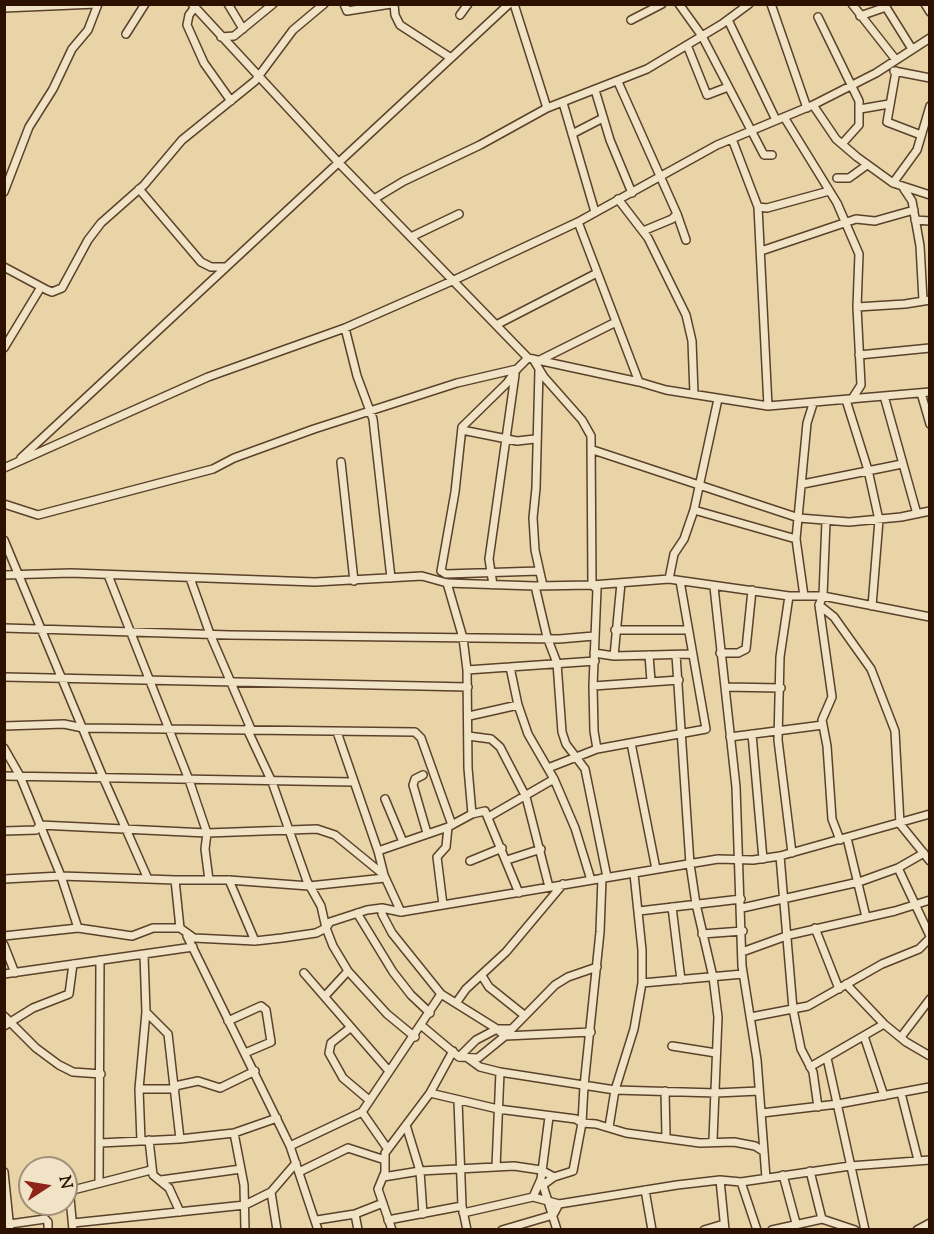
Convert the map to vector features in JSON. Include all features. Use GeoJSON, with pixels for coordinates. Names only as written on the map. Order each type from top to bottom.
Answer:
{"type":"FeatureCollection","features":[{"type":"Feature","properties":{"kind":"street"},"geometry":{"type":"LineString","coordinates":[[4,8],[97,4],[88,30],[72,49],[7,171],[4,192]]}},
{"type":"Feature","properties":{"kind":"street"},"geometry":{"type":"LineString","coordinates":[[126,34],[145,4]]}},
{"type":"Feature","properties":{"kind":"street"},"geometry":{"type":"LineString","coordinates":[[228,4],[243,29]]}},
{"type":"Feature","properties":{"kind":"street"},"geometry":{"type":"LineString","coordinates":[[221,36],[234,36],[273,4]]}},
{"type":"Feature","properties":{"kind":"street"},"geometry":{"type":"LineString","coordinates":[[4,267],[52,292],[62,288],[93,232],[139,189],[182,140],[231,101],[257,76],[293,30],[324,4]]}},
{"type":"Feature","properties":{"kind":"street"},"geometry":{"type":"LineString","coordinates":[[344,4],[347,11],[393,4],[394,15],[400,25],[451,58]]}},
{"type":"Feature","properties":{"kind":"street"},"geometry":{"type":"LineString","coordinates":[[460,15],[468,4]]}},
{"type":"Feature","properties":{"kind":"street"},"geometry":{"type":"LineString","coordinates":[[493,4],[499,12]]}},
{"type":"Feature","properties":{"kind":"street"},"geometry":{"type":"LineString","coordinates":[[15,464],[508,4]]}},
{"type":"Feature","properties":{"kind":"street"},"geometry":{"type":"LineString","coordinates":[[514,4],[547,108]]}},
{"type":"Feature","properties":{"kind":"street"},"geometry":{"type":"LineString","coordinates":[[631,20],[662,4]]}},
{"type":"Feature","properties":{"kind":"street"},"geometry":{"type":"LineString","coordinates":[[679,4],[702,36],[764,155],[772,155]]}},
{"type":"Feature","properties":{"kind":"street"},"geometry":{"type":"LineString","coordinates":[[374,199],[404,181],[458,157],[547,108],[646,69],[728,20],[749,4]]}},
{"type":"Feature","properties":{"kind":"street"},"geometry":{"type":"LineString","coordinates":[[771,4],[810,106],[842,144],[867,165],[904,189],[927,194]]}},
{"type":"Feature","properties":{"kind":"street"},"geometry":{"type":"LineString","coordinates":[[852,4],[896,60]]}},
{"type":"Feature","properties":{"kind":"street"},"geometry":{"type":"LineString","coordinates":[[925,4],[930,12]]}},
{"type":"Feature","properties":{"kind":"street"},"geometry":{"type":"LineString","coordinates":[[231,101],[204,63],[187,25],[193,6],[452,281],[533,360],[582,420],[591,436],[593,450],[592,585]]}},
{"type":"Feature","properties":{"kind":"street"},"geometry":{"type":"LineString","coordinates":[[860,15],[885,6],[912,49]]}},
{"type":"Feature","properties":{"kind":"street"},"geometry":{"type":"LineString","coordinates":[[818,17],[853,85],[860,109],[858,125],[842,144]]}},
{"type":"Feature","properties":{"kind":"street"},"geometry":{"type":"LineString","coordinates":[[728,20],[776,120]]}},
{"type":"Feature","properties":{"kind":"street"},"geometry":{"type":"LineString","coordinates":[[232,48],[234,36]]}},
{"type":"Feature","properties":{"kind":"street"},"geometry":{"type":"LineString","coordinates":[[4,468],[208,377],[345,328],[452,281],[578,222],[732,139],[853,85],[884,69],[930,38]]}},
{"type":"Feature","properties":{"kind":"street"},"geometry":{"type":"LineString","coordinates":[[687,45],[707,95],[728,87]]}},
{"type":"Feature","properties":{"kind":"street"},"geometry":{"type":"LineString","coordinates":[[884,69],[930,78]]}},
{"type":"Feature","properties":{"kind":"street"},"geometry":{"type":"LineString","coordinates":[[896,71],[887,122],[921,135]]}},
{"type":"Feature","properties":{"kind":"street"},"geometry":{"type":"LineString","coordinates":[[618,81],[677,214],[686,240]]}},
{"type":"Feature","properties":{"kind":"street"},"geometry":{"type":"LineString","coordinates":[[595,90],[603,118],[632,193]]}},
{"type":"Feature","properties":{"kind":"street"},"geometry":{"type":"LineString","coordinates":[[563,102],[595,212]]}},
{"type":"Feature","properties":{"kind":"street"},"geometry":{"type":"LineString","coordinates":[[860,109],[889,104]]}},
{"type":"Feature","properties":{"kind":"street"},"geometry":{"type":"LineString","coordinates":[[893,183],[915,155],[930,106]]}},
{"type":"Feature","properties":{"kind":"street"},"geometry":{"type":"LineString","coordinates":[[784,117],[829,191],[859,254],[857,307],[861,385],[872,397]]}},
{"type":"Feature","properties":{"kind":"street"},"geometry":{"type":"LineString","coordinates":[[573,134],[603,118]]}},
{"type":"Feature","properties":{"kind":"street"},"geometry":{"type":"LineString","coordinates":[[732,139],[758,207],[768,406]]}},
{"type":"Feature","properties":{"kind":"street"},"geometry":{"type":"LineString","coordinates":[[837,178],[849,178],[867,165]]}},
{"type":"Feature","properties":{"kind":"street"},"geometry":{"type":"LineString","coordinates":[[139,189],[201,262],[211,267],[224,267]]}},
{"type":"Feature","properties":{"kind":"street"},"geometry":{"type":"LineString","coordinates":[[857,307],[905,304],[926,300],[914,210],[912,201],[904,189]]}},
{"type":"Feature","properties":{"kind":"street"},"geometry":{"type":"LineString","coordinates":[[758,207],[767,208],[829,191]]}},
{"type":"Feature","properties":{"kind":"street"},"geometry":{"type":"LineString","coordinates":[[912,201],[927,194]]}},
{"type":"Feature","properties":{"kind":"street"},"geometry":{"type":"LineString","coordinates":[[618,199],[629,217],[643,231],[686,315],[692,341],[694,394]]}},
{"type":"Feature","properties":{"kind":"street"},"geometry":{"type":"LineString","coordinates":[[761,251],[860,218],[875,221],[914,210]]}},
{"type":"Feature","properties":{"kind":"street"},"geometry":{"type":"LineString","coordinates":[[413,237],[459,214]]}},
{"type":"Feature","properties":{"kind":"street"},"geometry":{"type":"LineString","coordinates":[[643,231],[672,219],[677,214]]}},
{"type":"Feature","properties":{"kind":"street"},"geometry":{"type":"LineString","coordinates":[[915,220],[930,221]]}},
{"type":"Feature","properties":{"kind":"street"},"geometry":{"type":"LineString","coordinates":[[578,222],[639,382]]}},
{"type":"Feature","properties":{"kind":"street"},"geometry":{"type":"LineString","coordinates":[[496,325],[597,273]]}},
{"type":"Feature","properties":{"kind":"street"},"geometry":{"type":"LineString","coordinates":[[4,348],[41,287]]}},
{"type":"Feature","properties":{"kind":"street"},"geometry":{"type":"LineString","coordinates":[[539,570],[444,574],[441,571],[455,492],[462,430],[516,371],[533,360],[616,322]]}},
{"type":"Feature","properties":{"kind":"street"},"geometry":{"type":"LineString","coordinates":[[345,328],[362,392],[371,412],[391,578]]}},
{"type":"Feature","properties":{"kind":"street"},"geometry":{"type":"LineString","coordinates":[[859,355],[930,348]]}},
{"type":"Feature","properties":{"kind":"street"},"geometry":{"type":"LineString","coordinates":[[533,360],[639,382],[666,390],[768,406],[813,404],[930,392]]}},
{"type":"Feature","properties":{"kind":"street"},"geometry":{"type":"LineString","coordinates":[[383,1177],[420,1171],[496,1167],[542,1178],[573,1171],[582,1124],[605,878],[585,769],[574,756],[562,732],[557,663],[547,637],[539,586],[533,518],[537,476],[539,370]]}},
{"type":"Feature","properties":{"kind":"street"},"geometry":{"type":"LineString","coordinates":[[4,504],[38,515],[63,510],[126,490],[216,468],[234,458],[457,383],[516,371]]}},
{"type":"Feature","properties":{"kind":"street"},"geometry":{"type":"LineString","coordinates":[[493,585],[489,573],[489,559],[516,371]]}},
{"type":"Feature","properties":{"kind":"street"},"geometry":{"type":"LineString","coordinates":[[849,399],[861,385]]}},
{"type":"Feature","properties":{"kind":"street"},"geometry":{"type":"LineString","coordinates":[[921,393],[930,424]]}},
{"type":"Feature","properties":{"kind":"street"},"geometry":{"type":"LineString","coordinates":[[884,396],[917,513]]}},
{"type":"Feature","properties":{"kind":"street"},"geometry":{"type":"LineString","coordinates":[[669,579],[674,554],[684,539],[694,510],[718,399]]}},
{"type":"Feature","properties":{"kind":"street"},"geometry":{"type":"LineString","coordinates":[[849,399],[879,520],[872,606]]}},
{"type":"Feature","properties":{"kind":"street"},"geometry":{"type":"LineString","coordinates":[[804,596],[796,539],[807,423],[813,404]]}},
{"type":"Feature","properties":{"kind":"street"},"geometry":{"type":"LineString","coordinates":[[462,430],[518,441],[536,439]]}},
{"type":"Feature","properties":{"kind":"street"},"geometry":{"type":"LineString","coordinates":[[593,450],[799,518],[826,521],[879,520],[930,511]]}},
{"type":"Feature","properties":{"kind":"street"},"geometry":{"type":"LineString","coordinates":[[341,462],[354,581]]}},
{"type":"Feature","properties":{"kind":"street"},"geometry":{"type":"LineString","coordinates":[[803,484],[902,464]]}},
{"type":"Feature","properties":{"kind":"street"},"geometry":{"type":"LineString","coordinates":[[694,510],[796,539]]}},
{"type":"Feature","properties":{"kind":"street"},"geometry":{"type":"LineString","coordinates":[[826,521],[823,596],[819,605],[832,690],[823,725],[827,746],[832,819],[844,839],[859,882],[866,917]]}},
{"type":"Feature","properties":{"kind":"street"},"geometry":{"type":"LineString","coordinates":[[4,540],[43,628],[102,776],[148,879]]}},
{"type":"Feature","properties":{"kind":"street"},"geometry":{"type":"LineString","coordinates":[[4,575],[20,573],[354,581],[422,576],[447,583],[539,586],[592,585],[669,579],[789,596],[823,596],[930,617]]}},
{"type":"Feature","properties":{"kind":"street"},"geometry":{"type":"LineString","coordinates":[[108,575],[189,780],[207,833],[205,849],[208,880]]}},
{"type":"Feature","properties":{"kind":"street"},"geometry":{"type":"LineString","coordinates":[[190,578],[210,634],[252,729],[255,743],[291,829],[309,886],[321,906],[326,928],[348,971],[387,1014],[415,1037]]}},
{"type":"Feature","properties":{"kind":"street"},"geometry":{"type":"LineString","coordinates":[[548,768],[597,749],[705,730],[707,727],[687,630],[680,581]]}},
{"type":"Feature","properties":{"kind":"street"},"geometry":{"type":"LineString","coordinates":[[447,583],[463,638],[467,670],[472,814]]}},
{"type":"Feature","properties":{"kind":"street"},"geometry":{"type":"LineString","coordinates":[[614,656],[621,583]]}},
{"type":"Feature","properties":{"kind":"street"},"geometry":{"type":"LineString","coordinates":[[592,585],[597,589],[593,686],[594,731],[597,749]]}},
{"type":"Feature","properties":{"kind":"street"},"geometry":{"type":"LineString","coordinates":[[714,587],[738,808],[743,974],[751,1017],[762,1113],[766,1178]]}},
{"type":"Feature","properties":{"kind":"street"},"geometry":{"type":"LineString","coordinates":[[720,653],[746,649],[752,590]]}},
{"type":"Feature","properties":{"kind":"street"},"geometry":{"type":"LineString","coordinates":[[789,596],[780,657],[779,731],[792,853]]}},
{"type":"Feature","properties":{"kind":"street"},"geometry":{"type":"LineString","coordinates":[[819,605],[834,617],[866,658],[895,731],[900,824],[930,861]]}},
{"type":"Feature","properties":{"kind":"street"},"geometry":{"type":"LineString","coordinates":[[4,628],[463,638],[547,637],[559,639],[594,636]]}},
{"type":"Feature","properties":{"kind":"street"},"geometry":{"type":"LineString","coordinates":[[615,630],[687,630]]}},
{"type":"Feature","properties":{"kind":"street"},"geometry":{"type":"LineString","coordinates":[[467,670],[557,663],[594,657],[692,654]]}},
{"type":"Feature","properties":{"kind":"street"},"geometry":{"type":"LineString","coordinates":[[649,655],[651,681]]}},
{"type":"Feature","properties":{"kind":"street"},"geometry":{"type":"LineString","coordinates":[[676,655],[690,864],[702,934],[713,978],[718,1017],[713,1140]]}},
{"type":"Feature","properties":{"kind":"street"},"geometry":{"type":"LineString","coordinates":[[510,667],[518,705],[528,734],[554,779],[575,828],[591,880]]}},
{"type":"Feature","properties":{"kind":"street"},"geometry":{"type":"LineString","coordinates":[[4,677],[468,687]]}},
{"type":"Feature","properties":{"kind":"street"},"geometry":{"type":"LineString","coordinates":[[593,686],[678,680]]}},
{"type":"Feature","properties":{"kind":"street"},"geometry":{"type":"LineString","coordinates":[[725,687],[781,688]]}},
{"type":"Feature","properties":{"kind":"street"},"geometry":{"type":"LineString","coordinates":[[469,716],[518,705]]}},
{"type":"Feature","properties":{"kind":"street"},"geometry":{"type":"LineString","coordinates":[[4,726],[64,724],[83,728],[415,732],[421,738],[450,826],[446,847],[437,856],[443,905]]}},
{"type":"Feature","properties":{"kind":"street"},"geometry":{"type":"LineString","coordinates":[[730,737],[823,725]]}},
{"type":"Feature","properties":{"kind":"street"},"geometry":{"type":"LineString","coordinates":[[337,732],[378,851],[384,877],[401,912]]}},
{"type":"Feature","properties":{"kind":"street"},"geometry":{"type":"LineString","coordinates":[[752,734],[763,859]]}},
{"type":"Feature","properties":{"kind":"street"},"geometry":{"type":"LineString","coordinates":[[468,736],[491,739],[496,742],[526,797],[549,887]]}},
{"type":"Feature","properties":{"kind":"street"},"geometry":{"type":"LineString","coordinates":[[632,743],[656,869]]}},
{"type":"Feature","properties":{"kind":"street"},"geometry":{"type":"LineString","coordinates":[[4,748],[20,776],[61,876],[78,928]]}},
{"type":"Feature","properties":{"kind":"street"},"geometry":{"type":"LineString","coordinates":[[423,775],[415,779],[413,785],[427,833]]}},
{"type":"Feature","properties":{"kind":"street"},"geometry":{"type":"LineString","coordinates":[[4,776],[353,782]]}},
{"type":"Feature","properties":{"kind":"street"},"geometry":{"type":"LineString","coordinates":[[490,816],[554,779]]}},
{"type":"Feature","properties":{"kind":"street"},"geometry":{"type":"LineString","coordinates":[[385,799],[403,842]]}},
{"type":"Feature","properties":{"kind":"street"},"geometry":{"type":"LineString","coordinates":[[378,851],[485,811],[490,816],[519,893]]}},
{"type":"Feature","properties":{"kind":"street"},"geometry":{"type":"LineString","coordinates":[[188,936],[255,941],[316,933],[326,928],[330,921],[382,908],[401,912],[656,869],[780,856],[930,814]]}},
{"type":"Feature","properties":{"kind":"street"},"geometry":{"type":"LineString","coordinates":[[40,825],[207,833],[317,829],[335,835],[384,877]]}},
{"type":"Feature","properties":{"kind":"street"},"geometry":{"type":"LineString","coordinates":[[4,831],[36,830],[40,825]]}},
{"type":"Feature","properties":{"kind":"street"},"geometry":{"type":"LineString","coordinates":[[470,861],[502,848]]}},
{"type":"Feature","properties":{"kind":"street"},"geometry":{"type":"LineString","coordinates":[[507,860],[541,849]]}},
{"type":"Feature","properties":{"kind":"street"},"geometry":{"type":"LineString","coordinates":[[742,908],[859,882],[898,868],[924,853]]}},
{"type":"Feature","properties":{"kind":"street"},"geometry":{"type":"LineString","coordinates":[[780,856],[789,935],[793,1009],[801,1050],[810,1068],[818,1107]]}},
{"type":"Feature","properties":{"kind":"street"},"geometry":{"type":"LineString","coordinates":[[751,1017],[817,1002],[882,964],[919,949],[930,937],[898,868]]}},
{"type":"Feature","properties":{"kind":"street"},"geometry":{"type":"LineString","coordinates":[[609,1127],[615,1090],[634,1029],[642,983],[639,911],[634,874]]}},
{"type":"Feature","properties":{"kind":"street"},"geometry":{"type":"LineString","coordinates":[[4,879],[61,876],[175,880],[229,879],[309,886],[384,877]]}},
{"type":"Feature","properties":{"kind":"street"},"geometry":{"type":"LineString","coordinates":[[229,879],[255,941]]}},
{"type":"Feature","properties":{"kind":"street"},"geometry":{"type":"LineString","coordinates":[[175,880],[180,928],[188,936],[290,1146],[317,1220],[318,1230]]}},
{"type":"Feature","properties":{"kind":"street"},"geometry":{"type":"LineString","coordinates":[[456,1003],[466,989],[482,976],[530,926],[563,884]]}},
{"type":"Feature","properties":{"kind":"street"},"geometry":{"type":"LineString","coordinates":[[639,911],[741,899]]}},
{"type":"Feature","properties":{"kind":"street"},"geometry":{"type":"LineString","coordinates":[[742,952],[789,935],[930,900]]}},
{"type":"Feature","properties":{"kind":"street"},"geometry":{"type":"LineString","coordinates":[[672,907],[681,980]]}},
{"type":"Feature","properties":{"kind":"street"},"geometry":{"type":"LineString","coordinates":[[382,908],[382,915],[392,933],[441,994],[505,1036],[591,1032]]}},
{"type":"Feature","properties":{"kind":"street"},"geometry":{"type":"LineString","coordinates":[[357,913],[393,972],[430,1013]]}},
{"type":"Feature","properties":{"kind":"street"},"geometry":{"type":"LineString","coordinates":[[4,936],[78,928],[132,936],[153,928],[180,928]]}},
{"type":"Feature","properties":{"kind":"street"},"geometry":{"type":"LineString","coordinates":[[815,928],[843,986],[884,1024],[930,1056]]}},
{"type":"Feature","properties":{"kind":"street"},"geometry":{"type":"LineString","coordinates":[[702,934],[743,932]]}},
{"type":"Feature","properties":{"kind":"street"},"geometry":{"type":"LineString","coordinates":[[4,945],[15,973]]}},
{"type":"Feature","properties":{"kind":"street"},"geometry":{"type":"LineString","coordinates":[[4,974],[193,947]]}},
{"type":"Feature","properties":{"kind":"street"},"geometry":{"type":"LineString","coordinates":[[144,955],[146,1012],[139,1089],[145,1141],[151,1170],[169,1188],[180,1212]]}},
{"type":"Feature","properties":{"kind":"street"},"geometry":{"type":"LineString","coordinates":[[99,1182],[100,960]]}},
{"type":"Feature","properties":{"kind":"street"},"geometry":{"type":"LineString","coordinates":[[7,1025],[46,1001],[69,994],[73,964]]}},
{"type":"Feature","properties":{"kind":"street"},"geometry":{"type":"LineString","coordinates":[[422,1026],[459,1057],[478,1058],[505,1036],[555,985],[568,976],[597,967]]}},
{"type":"Feature","properties":{"kind":"street"},"geometry":{"type":"LineString","coordinates":[[325,996],[348,971]]}},
{"type":"Feature","properties":{"kind":"street"},"geometry":{"type":"LineString","coordinates":[[304,974],[388,1070]]}},
{"type":"Feature","properties":{"kind":"street"},"geometry":{"type":"LineString","coordinates":[[642,983],[743,974]]}},
{"type":"Feature","properties":{"kind":"street"},"geometry":{"type":"LineString","coordinates":[[482,976],[489,987],[524,1015]]}},
{"type":"Feature","properties":{"kind":"street"},"geometry":{"type":"LineString","coordinates":[[290,1146],[362,1112],[388,1070],[415,1037],[441,994]]}},
{"type":"Feature","properties":{"kind":"street"},"geometry":{"type":"LineString","coordinates":[[901,1037],[930,999]]}},
{"type":"Feature","properties":{"kind":"street"},"geometry":{"type":"LineString","coordinates":[[228,1021],[258,1007],[264,1007],[266,1010],[271,1042],[245,1053]]}},
{"type":"Feature","properties":{"kind":"street"},"geometry":{"type":"LineString","coordinates":[[146,1012],[168,1034],[180,1139]]}},
{"type":"Feature","properties":{"kind":"street"},"geometry":{"type":"LineString","coordinates":[[4,1016],[7,1025],[66,1070],[101,1074]]}},
{"type":"Feature","properties":{"kind":"street"},"geometry":{"type":"LineString","coordinates":[[810,1068],[884,1024]]}},
{"type":"Feature","properties":{"kind":"street"},"geometry":{"type":"LineString","coordinates":[[350,1028],[331,1043],[329,1053],[343,1078],[369,1100]]}},
{"type":"Feature","properties":{"kind":"street"},"geometry":{"type":"LineString","coordinates":[[459,1057],[481,1037],[497,1029],[510,1029]]}},
{"type":"Feature","properties":{"kind":"street"},"geometry":{"type":"LineString","coordinates":[[864,1036],[884,1096]]}},
{"type":"Feature","properties":{"kind":"street"},"geometry":{"type":"LineString","coordinates":[[672,1046],[716,1053]]}},
{"type":"Feature","properties":{"kind":"street"},"geometry":{"type":"LineString","coordinates":[[392,1230],[378,1189],[383,1177],[387,1148],[430,1093],[453,1051]]}},
{"type":"Feature","properties":{"kind":"street"},"geometry":{"type":"LineString","coordinates":[[827,1058],[865,1230]]}},
{"type":"Feature","properties":{"kind":"street"},"geometry":{"type":"LineString","coordinates":[[469,1059],[480,1067],[500,1072],[615,1090],[716,1093],[759,1091]]}},
{"type":"Feature","properties":{"kind":"street"},"geometry":{"type":"LineString","coordinates":[[139,1089],[175,1087],[198,1081],[220,1088],[255,1071]]}},
{"type":"Feature","properties":{"kind":"street"},"geometry":{"type":"LineString","coordinates":[[496,1167],[500,1072]]}},
{"type":"Feature","properties":{"kind":"street"},"geometry":{"type":"LineString","coordinates":[[762,1113],[838,1104],[930,1087]]}},
{"type":"Feature","properties":{"kind":"street"},"geometry":{"type":"LineString","coordinates":[[665,1091],[666,1137]]}},
{"type":"Feature","properties":{"kind":"street"},"geometry":{"type":"LineString","coordinates":[[430,1093],[498,1109],[576,1119],[582,1124],[609,1127],[626,1133],[700,1143],[713,1140],[763,1147]]}},
{"type":"Feature","properties":{"kind":"street"},"geometry":{"type":"LineString","coordinates":[[901,1093],[918,1160]]}},
{"type":"Feature","properties":{"kind":"street"},"geometry":{"type":"LineString","coordinates":[[458,1101],[463,1209],[467,1230]]}},
{"type":"Feature","properties":{"kind":"street"},"geometry":{"type":"LineString","coordinates":[[362,1112],[387,1148]]}},
{"type":"Feature","properties":{"kind":"street"},"geometry":{"type":"LineString","coordinates":[[533,1197],[542,1178],[549,1117]]}},
{"type":"Feature","properties":{"kind":"street"},"geometry":{"type":"LineString","coordinates":[[100,1143],[180,1139],[234,1133],[277,1118]]}},
{"type":"Feature","properties":{"kind":"street"},"geometry":{"type":"LineString","coordinates":[[406,1125],[420,1171],[423,1214]]}},
{"type":"Feature","properties":{"kind":"street"},"geometry":{"type":"LineString","coordinates":[[234,1133],[241,1169],[245,1230]]}},
{"type":"Feature","properties":{"kind":"street"},"geometry":{"type":"LineString","coordinates":[[299,1172],[348,1148],[355,1148],[385,1160]]}},
{"type":"Feature","properties":{"kind":"street"},"geometry":{"type":"LineString","coordinates":[[388,1220],[533,1197],[559,1204],[720,1180],[741,1182],[850,1166],[930,1160]]}},
{"type":"Feature","properties":{"kind":"street"},"geometry":{"type":"LineString","coordinates":[[151,1170],[99,1182],[70,1194],[73,1226],[245,1205],[271,1192],[296,1163]]}},
{"type":"Feature","properties":{"kind":"street"},"geometry":{"type":"LineString","coordinates":[[161,1180],[241,1169]]}},
{"type":"Feature","properties":{"kind":"street"},"geometry":{"type":"LineString","coordinates":[[810,1171],[822,1219]]}},
{"type":"Feature","properties":{"kind":"street"},"geometry":{"type":"LineString","coordinates":[[4,1172],[10,1227],[45,1219],[48,1222],[48,1230]]}},
{"type":"Feature","properties":{"kind":"street"},"geometry":{"type":"LineString","coordinates":[[783,1175],[796,1223]]}},
{"type":"Feature","properties":{"kind":"street"},"geometry":{"type":"LineString","coordinates":[[542,1178],[554,1177]]}},
{"type":"Feature","properties":{"kind":"street"},"geometry":{"type":"LineString","coordinates":[[542,1178],[557,1230]]}},
{"type":"Feature","properties":{"kind":"street"},"geometry":{"type":"LineString","coordinates":[[704,1230],[724,1227],[720,1180]]}},
{"type":"Feature","properties":{"kind":"street"},"geometry":{"type":"LineString","coordinates":[[741,1182],[757,1230]]}},
{"type":"Feature","properties":{"kind":"street"},"geometry":{"type":"LineString","coordinates":[[645,1190],[651,1230]]}},
{"type":"Feature","properties":{"kind":"street"},"geometry":{"type":"LineString","coordinates":[[271,1192],[277,1230]]}},
{"type":"Feature","properties":{"kind":"street"},"geometry":{"type":"LineString","coordinates":[[317,1220],[355,1214],[383,1203]]}},
{"type":"Feature","properties":{"kind":"street"},"geometry":{"type":"LineString","coordinates":[[502,1230],[553,1215],[559,1204]]}},
{"type":"Feature","properties":{"kind":"street"},"geometry":{"type":"LineString","coordinates":[[355,1214],[358,1230]]}},
{"type":"Feature","properties":{"kind":"street"},"geometry":{"type":"LineString","coordinates":[[777,1229],[822,1219],[855,1230]]}},
{"type":"Feature","properties":{"kind":"street"},"geometry":{"type":"LineString","coordinates":[[917,1230],[929,1224]]}}]}
